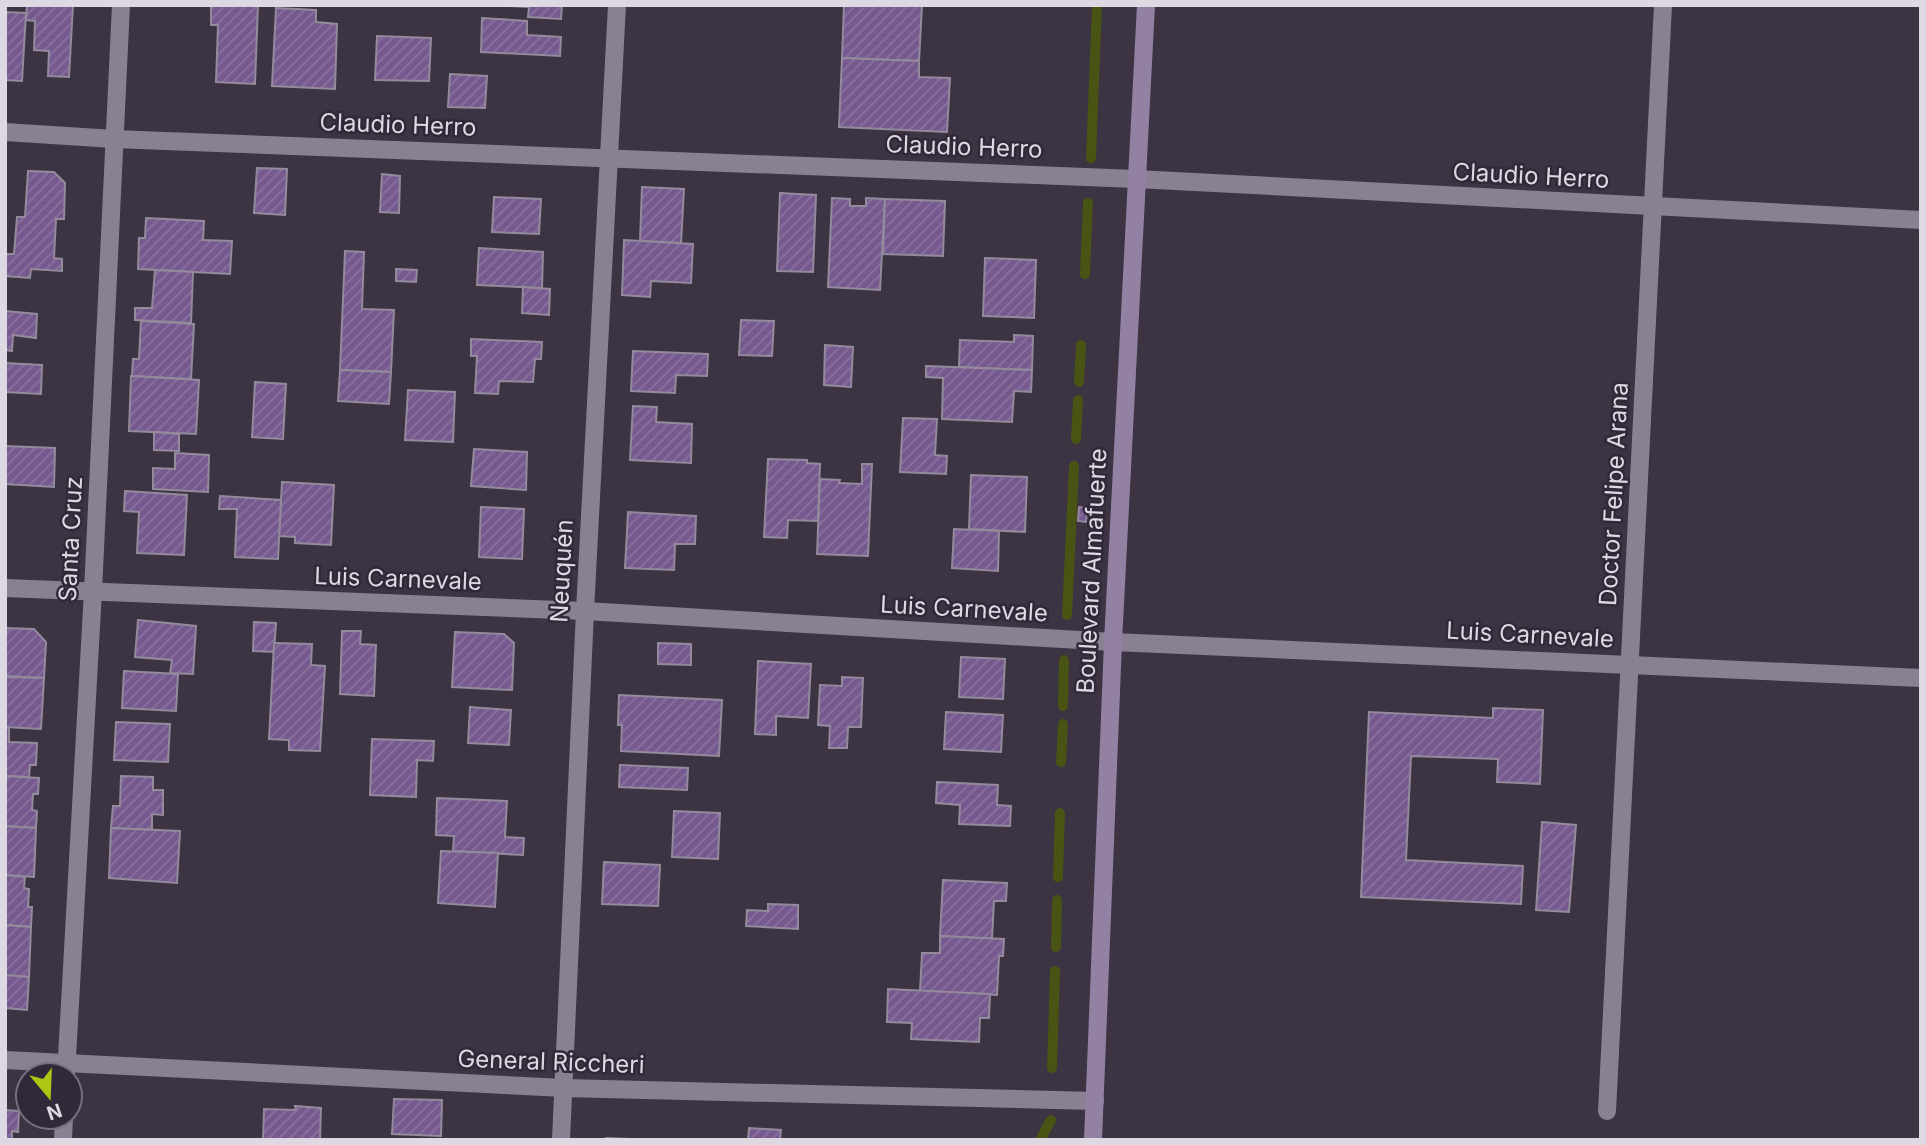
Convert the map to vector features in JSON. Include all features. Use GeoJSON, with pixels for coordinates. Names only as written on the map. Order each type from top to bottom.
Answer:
{"type":"FeatureCollection","features":[{"type":"Feature","properties":{"kind":"main road","name":"Boulevard Almafuerte"},"geometry":{"type":"LineString","coordinates":[[1093,1140],[1113,642],[1146,5]]}},
{"type":"Feature","properties":{"kind":"street","name":"Santa Cruz"},"geometry":{"type":"LineString","coordinates":[[67,1061],[121,5]]}},
{"type":"Feature","properties":{"kind":"street","name":"Neuquén"},"geometry":{"type":"LineString","coordinates":[[561,1140],[584,611],[617,5]]}},
{"type":"Feature","properties":{"kind":"street","name":"Doctor Felipe Arana"},"geometry":{"type":"LineString","coordinates":[[1607,1111],[1663,5]]}},
{"type":"Feature","properties":{"kind":"street","name":"Claudio Herro"},"geometry":{"type":"LineString","coordinates":[[5,132],[114,139],[1136,179],[1921,220]]}},
{"type":"Feature","properties":{"kind":"street","name":"Luis Carnevale"},"geometry":{"type":"LineString","coordinates":[[5,588],[584,611],[1113,642],[1921,678]]}},
{"type":"Feature","properties":{"kind":"street","name":"General Riccheri"},"geometry":{"type":"LineString","coordinates":[[84,1069],[564,1088],[1095,1101]]}},
{"type":"Feature","properties":{"kind":"building"},"geometry":{"type":"Polygon","coordinates":[[[27,5],[73,5],[69,77],[48,76],[49,51],[34,50],[35,21],[26,20],[27,5]]]}},
{"type":"Feature","properties":{"kind":"building"},"geometry":{"type":"Polygon","coordinates":[[[211,5],[258,5],[255,84],[216,82],[218,25],[211,25],[211,5]]]}},
{"type":"Feature","properties":{"kind":"building"},"geometry":{"type":"Polygon","coordinates":[[[488,5],[562,5],[561,19],[528,17],[529,7],[488,5]]]}},
{"type":"Feature","properties":{"kind":"building"},"geometry":{"type":"Polygon","coordinates":[[[844,5],[922,5],[919,61],[842,58],[844,5]]]}},
{"type":"Feature","properties":{"kind":"building"},"geometry":{"type":"Polygon","coordinates":[[[276,8],[316,10],[316,22],[337,24],[335,89],[272,86],[276,8]]]}},
{"type":"Feature","properties":{"kind":"building"},"geometry":{"type":"Polygon","coordinates":[[[5,12],[26,13],[22,81],[5,80],[5,12]]]}},
{"type":"Feature","properties":{"kind":"building"},"geometry":{"type":"Polygon","coordinates":[[[482,18],[527,21],[527,35],[561,37],[560,56],[481,52],[482,18]]]}},
{"type":"Feature","properties":{"kind":"building"},"geometry":{"type":"Polygon","coordinates":[[[377,36],[431,38],[429,81],[375,80],[377,36]]]}},
{"type":"Feature","properties":{"kind":"building"},"geometry":{"type":"Polygon","coordinates":[[[842,58],[919,61],[919,77],[950,78],[947,132],[839,127],[842,58]]]}},
{"type":"Feature","properties":{"kind":"building"},"geometry":{"type":"Polygon","coordinates":[[[450,74],[487,76],[485,108],[448,107],[450,74]]]}},
{"type":"Feature","properties":{"kind":"building"},"geometry":{"type":"Polygon","coordinates":[[[257,168],[287,169],[285,215],[254,213],[257,168]]]}},
{"type":"Feature","properties":{"kind":"building"},"geometry":{"type":"Polygon","coordinates":[[[28,171],[54,172],[65,183],[64,219],[56,219],[54,258],[62,259],[62,271],[31,269],[30,278],[5,276],[6,254],[14,254],[17,217],[25,217],[28,171]]]}},
{"type":"Feature","properties":{"kind":"building"},"geometry":{"type":"Polygon","coordinates":[[[382,174],[400,176],[399,213],[380,212],[382,174]]]}},
{"type":"Feature","properties":{"kind":"building"},"geometry":{"type":"Polygon","coordinates":[[[642,187],[684,189],[681,243],[640,241],[642,187]]]}},
{"type":"Feature","properties":{"kind":"building"},"geometry":{"type":"Polygon","coordinates":[[[780,193],[816,195],[813,272],[777,271],[780,193]]]}},
{"type":"Feature","properties":{"kind":"building"},"geometry":{"type":"Polygon","coordinates":[[[494,197],[541,199],[539,234],[492,232],[494,197]]]}},
{"type":"Feature","properties":{"kind":"building"},"geometry":{"type":"Polygon","coordinates":[[[832,198],[850,199],[850,206],[866,206],[866,198],[885,199],[880,290],[828,287],[832,198]]]}},
{"type":"Feature","properties":{"kind":"building"},"geometry":{"type":"Polygon","coordinates":[[[885,199],[945,201],[943,256],[883,254],[885,199]]]}},
{"type":"Feature","properties":{"kind":"building"},"geometry":{"type":"Polygon","coordinates":[[[146,218],[204,221],[203,240],[232,241],[230,274],[138,269],[139,238],[145,238],[146,218]]]}},
{"type":"Feature","properties":{"kind":"building"},"geometry":{"type":"Polygon","coordinates":[[[624,240],[693,244],[691,283],[651,281],[650,297],[622,295],[624,240]]]}},
{"type":"Feature","properties":{"kind":"building"},"geometry":{"type":"Polygon","coordinates":[[[479,248],[543,252],[542,288],[477,285],[479,248]]]}},
{"type":"Feature","properties":{"kind":"building"},"geometry":{"type":"Polygon","coordinates":[[[345,251],[364,252],[362,309],[394,310],[391,372],[340,370],[345,251]]]}},
{"type":"Feature","properties":{"kind":"building"},"geometry":{"type":"Polygon","coordinates":[[[985,258],[1036,260],[1034,318],[983,316],[985,258]]]}},
{"type":"Feature","properties":{"kind":"building"},"geometry":{"type":"Polygon","coordinates":[[[396,269],[417,270],[416,282],[396,281],[396,269]]]}},
{"type":"Feature","properties":{"kind":"building"},"geometry":{"type":"Polygon","coordinates":[[[155,270],[193,272],[191,323],[135,320],[135,308],[152,308],[155,270]]]}},
{"type":"Feature","properties":{"kind":"building"},"geometry":{"type":"Polygon","coordinates":[[[523,287],[550,289],[549,315],[522,313],[523,287]]]}},
{"type":"Feature","properties":{"kind":"building"},"geometry":{"type":"Polygon","coordinates":[[[5,311],[37,314],[36,338],[13,335],[12,351],[5,350],[5,311]]]}},
{"type":"Feature","properties":{"kind":"building"},"geometry":{"type":"Polygon","coordinates":[[[741,320],[774,321],[772,356],[739,355],[741,320]]]}},
{"type":"Feature","properties":{"kind":"building"},"geometry":{"type":"Polygon","coordinates":[[[141,321],[194,324],[191,379],[132,376],[133,359],[139,359],[141,321]]]}},
{"type":"Feature","properties":{"kind":"building"},"geometry":{"type":"Polygon","coordinates":[[[1014,335],[1033,336],[1032,370],[959,367],[960,340],[1014,342],[1014,335]]]}},
{"type":"Feature","properties":{"kind":"building"},"geometry":{"type":"Polygon","coordinates":[[[471,339],[542,342],[541,359],[535,359],[533,382],[499,381],[498,394],[475,393],[477,356],[471,356],[471,339]]]}},
{"type":"Feature","properties":{"kind":"building"},"geometry":{"type":"Polygon","coordinates":[[[825,345],[853,347],[851,387],[824,385],[825,345]]]}},
{"type":"Feature","properties":{"kind":"building"},"geometry":{"type":"Polygon","coordinates":[[[633,351],[708,354],[707,376],[676,375],[675,393],[631,391],[633,351]]]}},
{"type":"Feature","properties":{"kind":"building"},"geometry":{"type":"Polygon","coordinates":[[[5,363],[42,365],[41,394],[5,392],[5,363]]]}},
{"type":"Feature","properties":{"kind":"building"},"geometry":{"type":"Polygon","coordinates":[[[926,366],[1032,370],[1031,392],[1014,391],[1012,422],[942,419],[943,378],[926,377],[926,366]]]}},
{"type":"Feature","properties":{"kind":"building"},"geometry":{"type":"Polygon","coordinates":[[[340,370],[391,372],[389,404],[338,401],[340,370]]]}},
{"type":"Feature","properties":{"kind":"building"},"geometry":{"type":"Polygon","coordinates":[[[131,376],[199,380],[196,434],[129,431],[131,376]]]}},
{"type":"Feature","properties":{"kind":"building"},"geometry":{"type":"Polygon","coordinates":[[[255,382],[286,384],[283,439],[252,437],[255,382]]]}},
{"type":"Feature","properties":{"kind":"building"},"geometry":{"type":"Polygon","coordinates":[[[408,390],[455,392],[453,442],[405,440],[408,390]]]}},
{"type":"Feature","properties":{"kind":"building"},"geometry":{"type":"Polygon","coordinates":[[[633,406],[657,407],[656,422],[692,424],[691,463],[630,460],[633,406]]]}},
{"type":"Feature","properties":{"kind":"building"},"geometry":{"type":"Polygon","coordinates":[[[903,418],[937,419],[935,455],[947,456],[946,474],[900,472],[903,418]]]}},
{"type":"Feature","properties":{"kind":"building"},"geometry":{"type":"Polygon","coordinates":[[[154,432],[179,434],[179,451],[154,450],[154,432]]]}},
{"type":"Feature","properties":{"kind":"building"},"geometry":{"type":"Polygon","coordinates":[[[5,446],[55,448],[54,487],[5,484],[5,446]]]}},
{"type":"Feature","properties":{"kind":"building"},"geometry":{"type":"Polygon","coordinates":[[[474,449],[527,452],[526,490],[471,486],[474,449]]]}},
{"type":"Feature","properties":{"kind":"building"},"geometry":{"type":"Polygon","coordinates":[[[175,453],[209,455],[208,492],[153,489],[153,468],[175,469],[175,453]]]}},
{"type":"Feature","properties":{"kind":"building"},"geometry":{"type":"Polygon","coordinates":[[[768,459],[807,460],[807,463],[820,464],[818,521],[788,520],[787,538],[764,537],[768,459]]]}},
{"type":"Feature","properties":{"kind":"building"},"geometry":{"type":"Polygon","coordinates":[[[862,464],[872,464],[868,556],[817,554],[820,479],[862,484],[862,464]]]}},
{"type":"Feature","properties":{"kind":"building"},"geometry":{"type":"Polygon","coordinates":[[[971,475],[1027,477],[1025,532],[969,529],[971,475]]]}},
{"type":"Feature","properties":{"kind":"building"},"geometry":{"type":"Polygon","coordinates":[[[282,482],[334,485],[331,545],[295,543],[295,537],[279,536],[282,482]]]}},
{"type":"Feature","properties":{"kind":"building"},"geometry":{"type":"Polygon","coordinates":[[[125,491],[187,495],[184,555],[137,553],[139,512],[124,511],[125,491]]]}},
{"type":"Feature","properties":{"kind":"building"},"geometry":{"type":"Polygon","coordinates":[[[220,496],[281,500],[278,559],[235,557],[237,509],[219,509],[220,496]]]}},
{"type":"Feature","properties":{"kind":"building"},"geometry":{"type":"Polygon","coordinates":[[[481,507],[524,509],[522,559],[479,557],[481,507]]]}},
{"type":"Feature","properties":{"kind":"building"},"geometry":{"type":"Polygon","coordinates":[[[1079,507],[1088,508],[1086,522],[1078,521],[1079,507]]]}},
{"type":"Feature","properties":{"kind":"building"},"geometry":{"type":"Polygon","coordinates":[[[628,512],[696,516],[695,544],[675,544],[674,570],[625,568],[628,512]]]}},
{"type":"Feature","properties":{"kind":"building"},"geometry":{"type":"Polygon","coordinates":[[[954,529],[999,531],[998,571],[952,568],[954,529]]]}},
{"type":"Feature","properties":{"kind":"building"},"geometry":{"type":"Polygon","coordinates":[[[138,620],[196,626],[193,674],[170,673],[172,660],[135,657],[138,620]]]}},
{"type":"Feature","properties":{"kind":"building"},"geometry":{"type":"Polygon","coordinates":[[[254,622],[276,623],[274,652],[253,651],[254,622]]]}},
{"type":"Feature","properties":{"kind":"building"},"geometry":{"type":"Polygon","coordinates":[[[5,628],[34,629],[46,642],[44,678],[5,676],[5,628]]]}},
{"type":"Feature","properties":{"kind":"building"},"geometry":{"type":"Polygon","coordinates":[[[342,631],[361,631],[360,644],[376,645],[374,696],[340,694],[342,631]]]}},
{"type":"Feature","properties":{"kind":"building"},"geometry":{"type":"Polygon","coordinates":[[[455,632],[504,634],[514,643],[512,690],[452,687],[455,632]]]}},
{"type":"Feature","properties":{"kind":"building"},"geometry":{"type":"Polygon","coordinates":[[[274,643],[312,644],[311,665],[325,666],[320,751],[289,750],[289,740],[269,739],[274,643]]]}},
{"type":"Feature","properties":{"kind":"building"},"geometry":{"type":"Polygon","coordinates":[[[658,643],[691,644],[691,665],[658,664],[658,643]]]}},
{"type":"Feature","properties":{"kind":"building"},"geometry":{"type":"Polygon","coordinates":[[[961,657],[1005,659],[1003,699],[959,697],[961,657]]]}},
{"type":"Feature","properties":{"kind":"building"},"geometry":{"type":"Polygon","coordinates":[[[758,661],[811,664],[808,718],[776,716],[776,735],[755,734],[758,661]]]}},
{"type":"Feature","properties":{"kind":"building"},"geometry":{"type":"Polygon","coordinates":[[[124,671],[178,674],[176,711],[122,708],[124,671]]]}},
{"type":"Feature","properties":{"kind":"building"},"geometry":{"type":"Polygon","coordinates":[[[5,677],[44,678],[41,729],[5,727],[5,677]]]}},
{"type":"Feature","properties":{"kind":"building"},"geometry":{"type":"Polygon","coordinates":[[[842,677],[863,678],[861,727],[848,727],[847,748],[829,748],[830,726],[818,725],[820,685],[842,686],[842,677]]]}},
{"type":"Feature","properties":{"kind":"building"},"geometry":{"type":"Polygon","coordinates":[[[619,695],[722,700],[719,756],[621,751],[619,695]]]}},
{"type":"Feature","properties":{"kind":"building"},"geometry":{"type":"Polygon","coordinates":[[[470,707],[511,710],[509,745],[468,743],[470,707]]]}},
{"type":"Feature","properties":{"kind":"building"},"geometry":{"type":"Polygon","coordinates":[[[1493,708],[1543,710],[1540,784],[1497,782],[1498,759],[1411,756],[1406,860],[1523,866],[1521,904],[1361,897],[1369,712],[1493,718],[1493,708]]]}},
{"type":"Feature","properties":{"kind":"building"},"geometry":{"type":"Polygon","coordinates":[[[946,712],[1003,715],[1001,752],[944,749],[946,712]]]}},
{"type":"Feature","properties":{"kind":"building"},"geometry":{"type":"Polygon","coordinates":[[[116,722],[170,724],[168,762],[114,760],[116,722]]]}},
{"type":"Feature","properties":{"kind":"building"},"geometry":{"type":"Polygon","coordinates":[[[5,727],[9,728],[9,742],[37,743],[36,765],[30,765],[29,777],[5,776],[5,727]]]}},
{"type":"Feature","properties":{"kind":"building"},"geometry":{"type":"Polygon","coordinates":[[[372,739],[434,741],[433,761],[417,760],[416,797],[370,795],[372,739]]]}},
{"type":"Feature","properties":{"kind":"building"},"geometry":{"type":"Polygon","coordinates":[[[620,765],[688,768],[687,790],[619,787],[620,765]]]}},
{"type":"Feature","properties":{"kind":"building"},"geometry":{"type":"Polygon","coordinates":[[[5,776],[39,778],[38,794],[33,794],[32,810],[37,811],[36,828],[5,826],[5,776]]]}},
{"type":"Feature","properties":{"kind":"building"},"geometry":{"type":"Polygon","coordinates":[[[121,776],[153,777],[153,790],[163,790],[163,815],[152,814],[152,830],[111,828],[113,806],[120,806],[121,776]]]}},
{"type":"Feature","properties":{"kind":"building"},"geometry":{"type":"Polygon","coordinates":[[[937,782],[998,785],[997,805],[1011,806],[1010,826],[959,824],[960,805],[936,803],[937,782]]]}},
{"type":"Feature","properties":{"kind":"building"},"geometry":{"type":"Polygon","coordinates":[[[437,798],[507,801],[505,837],[524,838],[523,855],[453,851],[454,836],[436,835],[437,798]]]}},
{"type":"Feature","properties":{"kind":"building"},"geometry":{"type":"Polygon","coordinates":[[[674,811],[720,813],[718,859],[672,857],[674,811]]]}},
{"type":"Feature","properties":{"kind":"building"},"geometry":{"type":"Polygon","coordinates":[[[1542,822],[1576,825],[1569,912],[1536,910],[1542,822]]]}},
{"type":"Feature","properties":{"kind":"building"},"geometry":{"type":"Polygon","coordinates":[[[5,826],[36,828],[34,877],[5,875],[5,826]]]}},
{"type":"Feature","properties":{"kind":"building"},"geometry":{"type":"Polygon","coordinates":[[[111,828],[180,831],[177,883],[109,878],[111,828]]]}},
{"type":"Feature","properties":{"kind":"building"},"geometry":{"type":"Polygon","coordinates":[[[441,851],[498,853],[495,907],[438,903],[441,851]]]}},
{"type":"Feature","properties":{"kind":"building"},"geometry":{"type":"Polygon","coordinates":[[[604,862],[660,865],[658,906],[602,904],[604,862]]]}},
{"type":"Feature","properties":{"kind":"building"},"geometry":{"type":"Polygon","coordinates":[[[5,875],[25,877],[24,888],[29,889],[28,907],[32,907],[31,927],[5,925],[5,875]]]}},
{"type":"Feature","properties":{"kind":"building"},"geometry":{"type":"Polygon","coordinates":[[[943,880],[1007,883],[1006,901],[994,901],[992,939],[940,936],[943,880]]]}},
{"type":"Feature","properties":{"kind":"building"},"geometry":{"type":"Polygon","coordinates":[[[768,904],[798,905],[798,929],[746,926],[747,910],[768,911],[768,904]]]}},
{"type":"Feature","properties":{"kind":"building"},"geometry":{"type":"Polygon","coordinates":[[[5,925],[31,927],[29,977],[5,975],[5,925]]]}},
{"type":"Feature","properties":{"kind":"building"},"geometry":{"type":"Polygon","coordinates":[[[940,936],[1004,939],[1003,956],[999,956],[997,995],[920,991],[922,953],[940,953],[940,936]]]}},
{"type":"Feature","properties":{"kind":"building"},"geometry":{"type":"Polygon","coordinates":[[[5,975],[29,977],[27,1010],[5,1008],[5,975]]]}},
{"type":"Feature","properties":{"kind":"building"},"geometry":{"type":"Polygon","coordinates":[[[888,989],[990,994],[989,1018],[980,1018],[979,1042],[911,1039],[912,1023],[887,1022],[888,989]]]}},
{"type":"Feature","properties":{"kind":"building"},"geometry":{"type":"Polygon","coordinates":[[[394,1099],[442,1100],[441,1136],[392,1134],[394,1099]]]}},
{"type":"Feature","properties":{"kind":"building"},"geometry":{"type":"Polygon","coordinates":[[[295,1106],[321,1108],[320,1140],[263,1140],[264,1109],[296,1110],[295,1106]]]}},
{"type":"Feature","properties":{"kind":"building"},"geometry":{"type":"Polygon","coordinates":[[[5,1110],[14,1111],[14,1131],[18,1132],[12,1131],[12,1140],[5,1140],[5,1110]]]}},
{"type":"Feature","properties":{"kind":"building"},"geometry":{"type":"Polygon","coordinates":[[[749,1128],[781,1130],[780,1140],[748,1140],[749,1128]]]}},
{"type":"Feature","properties":{"kind":"building"},"geometry":{"type":"Polygon","coordinates":[[[606,1138],[654,1140],[606,1140],[606,1138]]]}},
{"type":"Feature","properties":{"kind":"waterway"},"geometry":{"type":"LineString","coordinates":[[1091,158],[1097,5]]}},
{"type":"Feature","properties":{"kind":"waterway"},"geometry":{"type":"LineString","coordinates":[[1085,274],[1088,203]]}},
{"type":"Feature","properties":{"kind":"waterway"},"geometry":{"type":"LineString","coordinates":[[1079,382],[1081,345]]}},
{"type":"Feature","properties":{"kind":"waterway"},"geometry":{"type":"LineString","coordinates":[[1076,439],[1078,400]]}},
{"type":"Feature","properties":{"kind":"waterway"},"geometry":{"type":"LineString","coordinates":[[1067,615],[1074,466]]}},
{"type":"Feature","properties":{"kind":"waterway"},"geometry":{"type":"LineString","coordinates":[[1063,706],[1064,660]]}},
{"type":"Feature","properties":{"kind":"waterway"},"geometry":{"type":"LineString","coordinates":[[1061,762],[1063,724]]}},
{"type":"Feature","properties":{"kind":"waterway"},"geometry":{"type":"LineString","coordinates":[[1058,877],[1060,813]]}},
{"type":"Feature","properties":{"kind":"waterway"},"geometry":{"type":"LineString","coordinates":[[1056,947],[1057,900]]}},
{"type":"Feature","properties":{"kind":"waterway"},"geometry":{"type":"LineString","coordinates":[[1052,1068],[1055,971]]}},
{"type":"Feature","properties":{"kind":"waterway"},"geometry":{"type":"LineString","coordinates":[[1040,1140],[1051,1120]]}}]}
